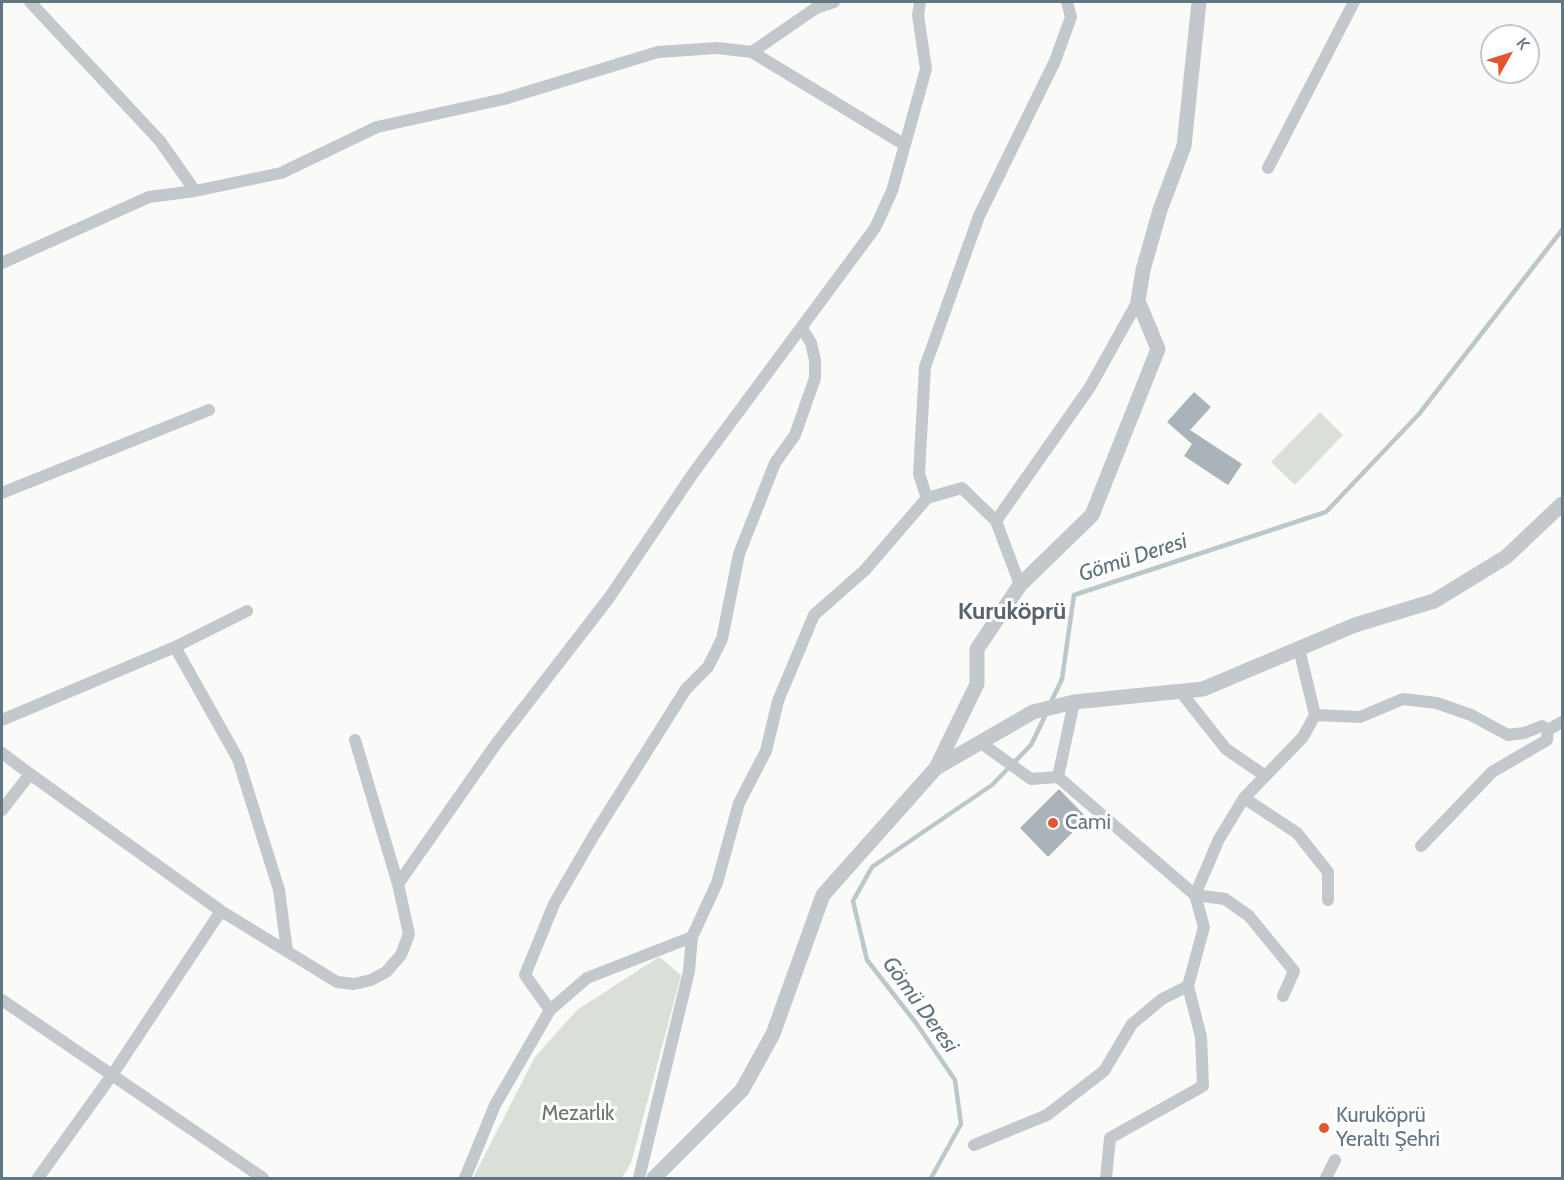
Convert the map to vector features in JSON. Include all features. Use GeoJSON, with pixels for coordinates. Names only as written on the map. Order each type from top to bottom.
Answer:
{"type":"FeatureCollection","features":[{"type":"Feature","properties":{"kind":"street"},"geometry":{"type":"LineString","coordinates":[[30,2],[160,141],[195,191]]}},
{"type":"Feature","properties":{"kind":"street"},"geometry":{"type":"LineString","coordinates":[[752,52],[816,8],[834,2]]}},
{"type":"Feature","properties":{"kind":"street"},"geometry":{"type":"LineString","coordinates":[[398,884],[496,744],[609,598],[694,472],[875,228],[892,191],[926,69],[918,15],[920,2]]}},
{"type":"Feature","properties":{"kind":"street"},"geometry":{"type":"LineString","coordinates":[[927,498],[919,474],[925,367],[979,216],[1055,61],[1071,17],[1067,2]]}},
{"type":"Feature","properties":{"kind":"street"},"geometry":{"type":"LineString","coordinates":[[996,521],[1090,387],[1138,301],[1143,270],[1160,210],[1184,146],[1199,2]]}},
{"type":"Feature","properties":{"kind":"street"},"geometry":{"type":"LineString","coordinates":[[1268,168],[1354,2]]}},
{"type":"Feature","properties":{"kind":"street"},"geometry":{"type":"LineString","coordinates":[[2,263],[149,197],[195,191],[281,173],[377,127],[504,99],[658,52],[717,48],[752,52],[905,146]]}},
{"type":"Feature","properties":{"kind":"street"},"geometry":{"type":"LineString","coordinates":[[654,1179],[742,1090],[772,1034],[823,895],[936,768],[977,684],[977,649],[1020,585],[1092,515],[1158,349],[1138,301]]}},
{"type":"Feature","properties":{"kind":"street"},"geometry":{"type":"LineString","coordinates":[[550,1010],[525,975],[554,904],[594,835],[686,689],[708,667],[722,639],[739,554],[775,463],[795,435],[815,378],[813,352],[802,328]]}},
{"type":"Feature","properties":{"kind":"street"},"geometry":{"type":"LineString","coordinates":[[2,492],[209,410]]}},
{"type":"Feature","properties":{"kind":"street"},"geometry":{"type":"LineString","coordinates":[[639,1179],[689,971],[692,937],[717,883],[739,803],[766,751],[778,701],[814,615],[865,570],[927,498],[962,488],[996,521],[1020,585]]}},
{"type":"Feature","properties":{"kind":"street"},"geometry":{"type":"LineString","coordinates":[[936,768],[1033,712],[1074,702],[1203,689],[1355,625],[1434,601],[1506,557],[1563,504]]}},
{"type":"Feature","properties":{"kind":"street"},"geometry":{"type":"LineString","coordinates":[[2,720],[175,647],[247,611]]}},
{"type":"Feature","properties":{"kind":"street"},"geometry":{"type":"LineString","coordinates":[[175,647],[238,759],[279,890],[287,951]]}},
{"type":"Feature","properties":{"kind":"street"},"geometry":{"type":"LineString","coordinates":[[1107,1179],[1110,1138],[1203,1086],[1201,1037],[1188,986],[1204,927],[1195,895],[1219,839],[1244,798],[1304,737],[1315,715],[1299,649]]}},
{"type":"Feature","properties":{"kind":"street"},"geometry":{"type":"LineString","coordinates":[[1180,691],[1226,749],[1264,776]]}},
{"type":"Feature","properties":{"kind":"street"},"geometry":{"type":"LineString","coordinates":[[1315,715],[1360,717],[1403,699],[1437,703],[1471,715],[1508,735],[1524,734],[1542,726],[1548,730]]}},
{"type":"Feature","properties":{"kind":"street"},"geometry":{"type":"LineString","coordinates":[[1058,777],[1074,702]]}},
{"type":"Feature","properties":{"kind":"street"},"geometry":{"type":"LineString","coordinates":[[1548,730],[1563,722]]}},
{"type":"Feature","properties":{"kind":"street"},"geometry":{"type":"LineString","coordinates":[[1421,846],[1492,772],[1547,740],[1548,730]]}},
{"type":"Feature","properties":{"kind":"street"},"geometry":{"type":"LineString","coordinates":[[2,753],[220,911],[337,982],[354,984],[371,980],[386,972],[401,955],[409,934],[398,884],[355,740]]}},
{"type":"Feature","properties":{"kind":"street"},"geometry":{"type":"LineString","coordinates":[[981,743],[1031,779],[1058,777],[1195,895],[1225,899],[1249,916],[1294,971],[1283,996]]}},
{"type":"Feature","properties":{"kind":"street"},"geometry":{"type":"LineString","coordinates":[[2,810],[30,774]]}},
{"type":"Feature","properties":{"kind":"street"},"geometry":{"type":"LineString","coordinates":[[1244,798],[1297,833],[1328,872],[1328,900]]}},
{"type":"Feature","properties":{"kind":"street"},"geometry":{"type":"LineString","coordinates":[[38,1179],[112,1075],[220,911]]}},
{"type":"Feature","properties":{"kind":"street"},"geometry":{"type":"LineString","coordinates":[[465,1179],[495,1105],[550,1010],[587,978],[692,937]]}},
{"type":"Feature","properties":{"kind":"street"},"geometry":{"type":"LineString","coordinates":[[974,1145],[1047,1115],[1104,1071],[1132,1024],[1162,999],[1188,986]]}},
{"type":"Feature","properties":{"kind":"street"},"geometry":{"type":"LineString","coordinates":[[2,1000],[263,1179]]}},
{"type":"Feature","properties":{"kind":"street"},"geometry":{"type":"LineString","coordinates":[[1326,1179],[1335,1160]]}},
{"type":"Feature","properties":{"kind":"green space"},"geometry":{"type":"Polygon","coordinates":[[[1320,412],[1343,435],[1295,485],[1271,462],[1320,412]]]}},
{"type":"Feature","properties":{"kind":"green space","name":"Mezarlık"},"geometry":{"type":"Polygon","coordinates":[[[659,957],[681,975],[631,1163],[622,1178],[473,1178],[535,1057],[577,1010],[659,957]]]}},
{"type":"Feature","properties":{"kind":"building"},"geometry":{"type":"Polygon","coordinates":[[[1194,392],[1211,407],[1190,430],[1242,464],[1228,485],[1184,456],[1192,444],[1167,422],[1194,392]]]}},
{"type":"Feature","properties":{"kind":"building","name":"Cami"},"geometry":{"type":"Polygon","coordinates":[[[1059,789],[1087,818],[1048,857],[1020,828],[1059,789]]]}},
{"type":"Feature","properties":{"kind":"waterway","name":"Gömü Deresi"},"geometry":{"type":"LineString","coordinates":[[1050,704],[1062,679],[1074,595],[1326,512],[1419,414],[1562,230]]}},
{"type":"Feature","properties":{"kind":"waterway","name":"Gömü Deresi"},"geometry":{"type":"LineString","coordinates":[[931,1178],[961,1124],[955,1080],[916,1023],[867,960],[853,901],[872,867],[992,785],[1031,745],[1046,714]]}},
{"type":"Feature","properties":{"kind":"place","name":"Cami"},"geometry":{"type":"Point","coordinates":[1053,823]}},
{"type":"Feature","properties":{"kind":"place","name":"Kuruköprü Yeraltı Şehri"},"geometry":{"type":"Point","coordinates":[1324,1128]}},
{"type":"Feature","properties":{"kind":"district","name":"Kuruköprü"},"geometry":{"type":"Point","coordinates":[1012,612]}}]}
